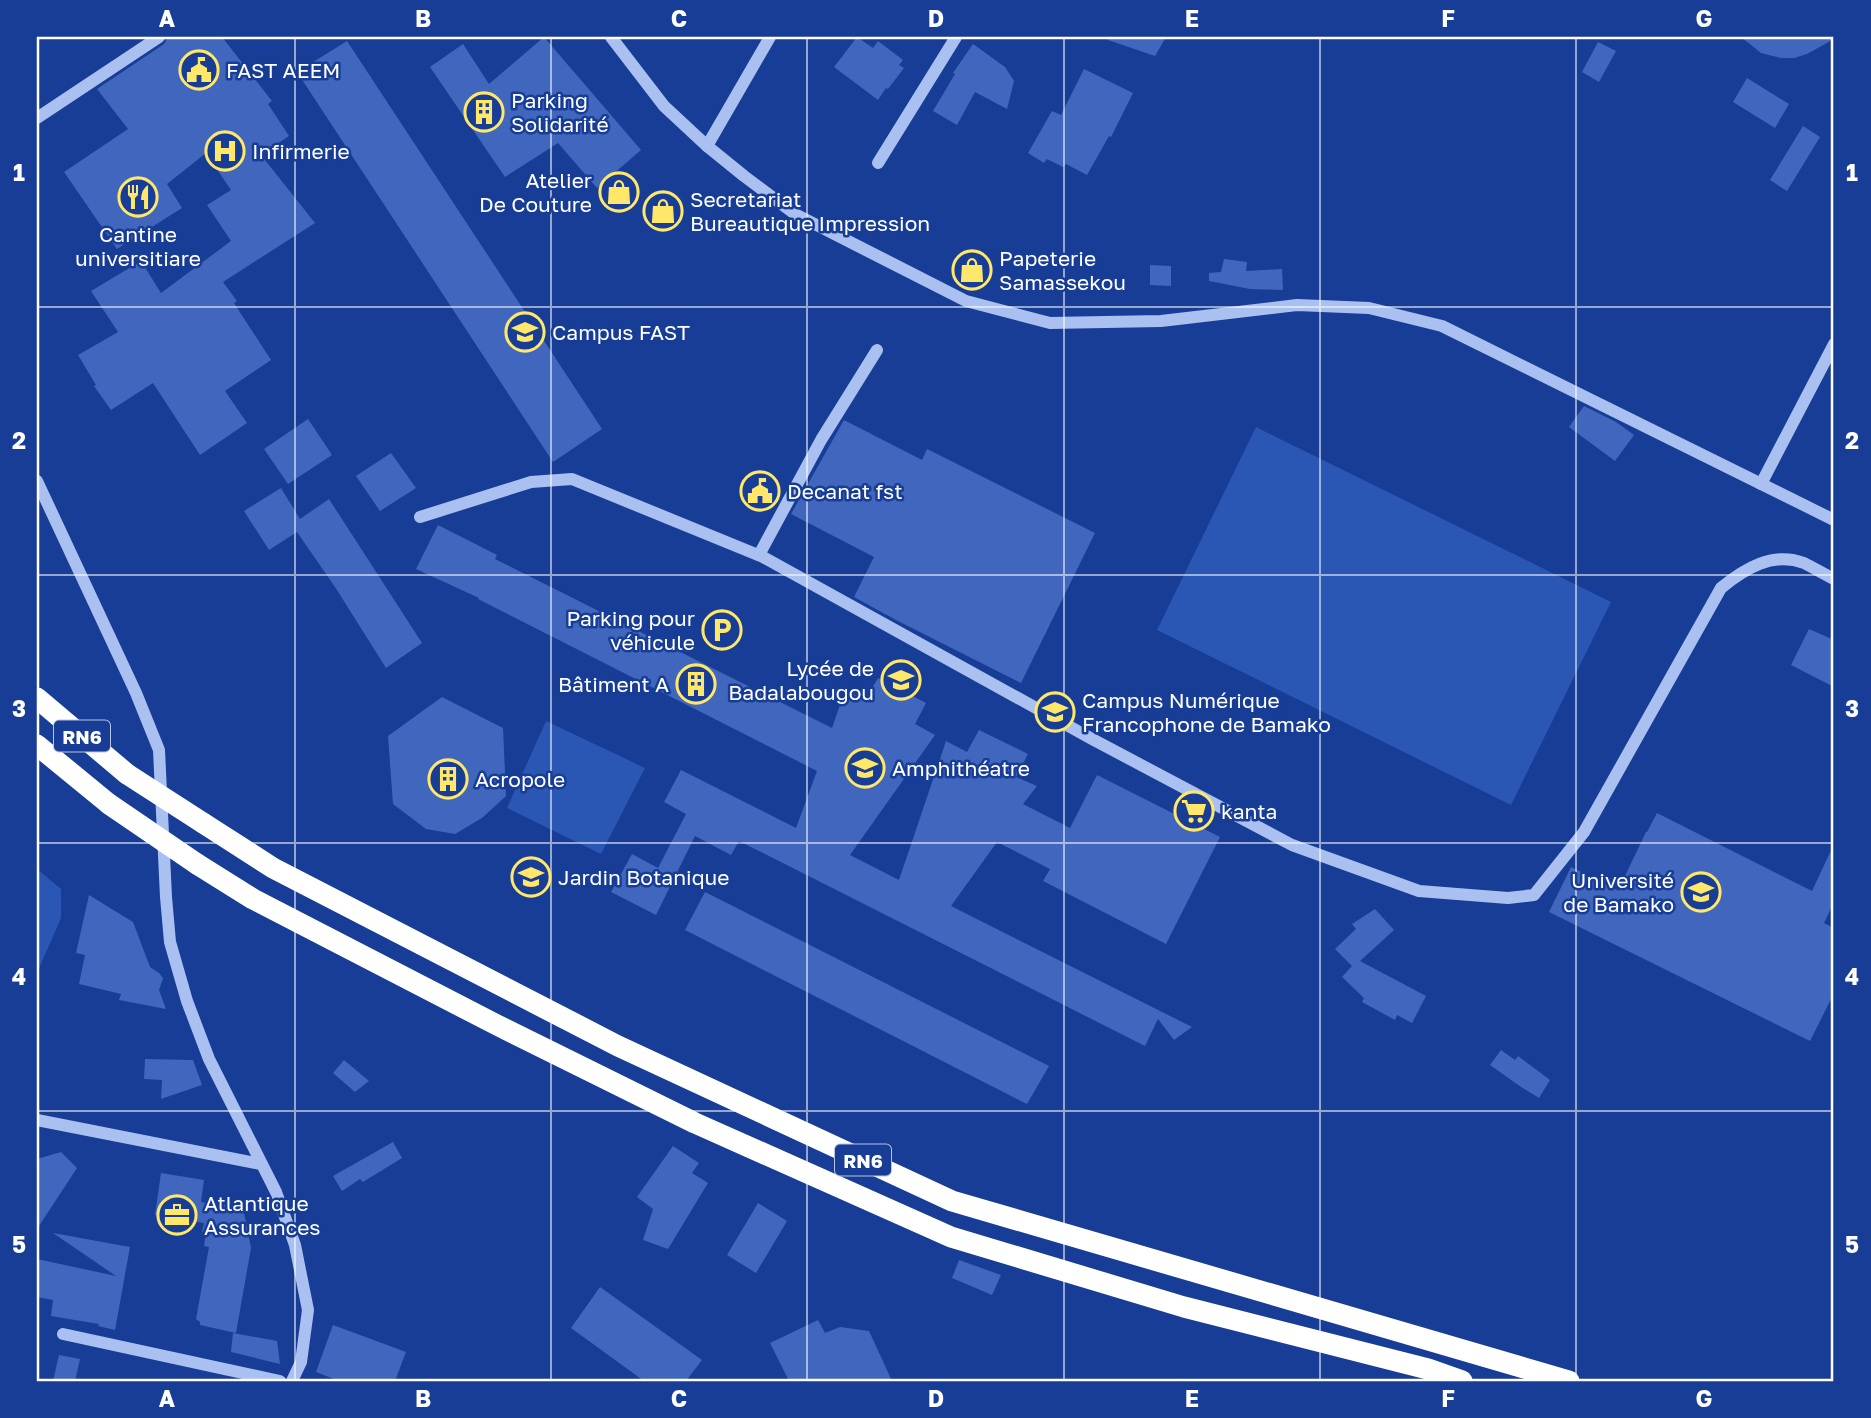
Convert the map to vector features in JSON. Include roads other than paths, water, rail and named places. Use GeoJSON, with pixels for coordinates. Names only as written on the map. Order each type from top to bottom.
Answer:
{"type":"FeatureCollection","features":[{"type":"Feature","properties":{"kind":"highway","name":"RN6"},"geometry":{"type":"LineString","coordinates":[[37,698],[127,774],[273,868],[618,1046],[952,1201],[1569,1381]]}},
{"type":"Feature","properties":{"kind":"highway","name":"RN6"},"geometry":{"type":"LineString","coordinates":[[37,745],[109,804],[253,899],[695,1123],[951,1237],[1184,1307],[1462,1381]]}},
{"type":"Feature","properties":{"kind":"street"},"geometry":{"type":"LineString","coordinates":[[37,118],[159,37]]}},
{"type":"Feature","properties":{"kind":"street"},"geometry":{"type":"LineString","coordinates":[[611,37],[664,106],[707,146],[795,214],[967,301],[1050,323],[1161,321],[1297,305],[1369,308],[1442,326],[1834,520]]}},
{"type":"Feature","properties":{"kind":"street"},"geometry":{"type":"LineString","coordinates":[[707,146],[770,37]]}},
{"type":"Feature","properties":{"kind":"street"},"geometry":{"type":"LineString","coordinates":[[878,163],[956,37]]}},
{"type":"Feature","properties":{"kind":"street"},"geometry":{"type":"LineString","coordinates":[[1761,484],[1834,344]]}},
{"type":"Feature","properties":{"kind":"street"},"geometry":{"type":"LineString","coordinates":[[759,555],[821,440],[877,350]]}},
{"type":"Feature","properties":{"kind":"street"},"geometry":{"type":"LineString","coordinates":[[420,517],[531,482],[572,479],[759,555],[1091,739],[1292,845],[1419,891],[1508,898],[1535,895],[1584,832],[1721,588],[1740,572],[1771,559],[1801,562],[1834,579]]}},
{"type":"Feature","properties":{"kind":"street"},"geometry":{"type":"LineString","coordinates":[[37,481],[136,693],[159,750],[170,942],[187,1001],[209,1059],[275,1192],[295,1245],[308,1310],[301,1362],[292,1381]]}},
{"type":"Feature","properties":{"kind":"street"},"geometry":{"type":"LineString","coordinates":[[37,1120],[261,1164]]}},
{"type":"Feature","properties":{"kind":"street"},"geometry":{"type":"LineString","coordinates":[[64,1334],[280,1381]]}},
{"type":"Feature","properties":{"kind":"place","name":"FAST AEEM"},"geometry":{"type":"Point","coordinates":[199,70]}},
{"type":"Feature","properties":{"kind":"place","name":"Parking Solidarité"},"geometry":{"type":"Point","coordinates":[484,112]}},
{"type":"Feature","properties":{"kind":"place","name":"Infirmerie"},"geometry":{"type":"Point","coordinates":[225,151]}},
{"type":"Feature","properties":{"kind":"place","name":"Atelier De Couture"},"geometry":{"type":"Point","coordinates":[619,192]}},
{"type":"Feature","properties":{"kind":"place","name":"Cantine universitiare"},"geometry":{"type":"Point","coordinates":[138,197]}},
{"type":"Feature","properties":{"kind":"place","name":"Secretariat Bureautique Impression"},"geometry":{"type":"Point","coordinates":[663,211]}},
{"type":"Feature","properties":{"kind":"place","name":"Papeterie Samassekou"},"geometry":{"type":"Point","coordinates":[972,270]}},
{"type":"Feature","properties":{"kind":"place","name":"Campus FAST"},"geometry":{"type":"Point","coordinates":[525,332]}},
{"type":"Feature","properties":{"kind":"place","name":"Decanat fst"},"geometry":{"type":"Point","coordinates":[760,491]}},
{"type":"Feature","properties":{"kind":"place","name":"Parking pour véhicule"},"geometry":{"type":"Point","coordinates":[722,630]}},
{"type":"Feature","properties":{"kind":"place","name":"Lycée de Badalabougou"},"geometry":{"type":"Point","coordinates":[901,680]}},
{"type":"Feature","properties":{"kind":"place","name":"Bâtiment A"},"geometry":{"type":"Point","coordinates":[696,684]}},
{"type":"Feature","properties":{"kind":"place","name":"Campus Numérique Francophone de Bamako"},"geometry":{"type":"Point","coordinates":[1055,712]}},
{"type":"Feature","properties":{"kind":"place","name":"Amphithéatre"},"geometry":{"type":"Point","coordinates":[865,768]}},
{"type":"Feature","properties":{"kind":"place","name":"Acropole"},"geometry":{"type":"Point","coordinates":[448,779]}},
{"type":"Feature","properties":{"kind":"place","name":"kanta"},"geometry":{"type":"Point","coordinates":[1194,811]}},
{"type":"Feature","properties":{"kind":"place","name":"Jardin Botanique"},"geometry":{"type":"Point","coordinates":[531,877]}},
{"type":"Feature","properties":{"kind":"place","name":"Université de Bamako"},"geometry":{"type":"Point","coordinates":[1701,892]}},
{"type":"Feature","properties":{"kind":"place","name":"Atlantique Assurances"},"geometry":{"type":"Point","coordinates":[177,1215]}}]}
